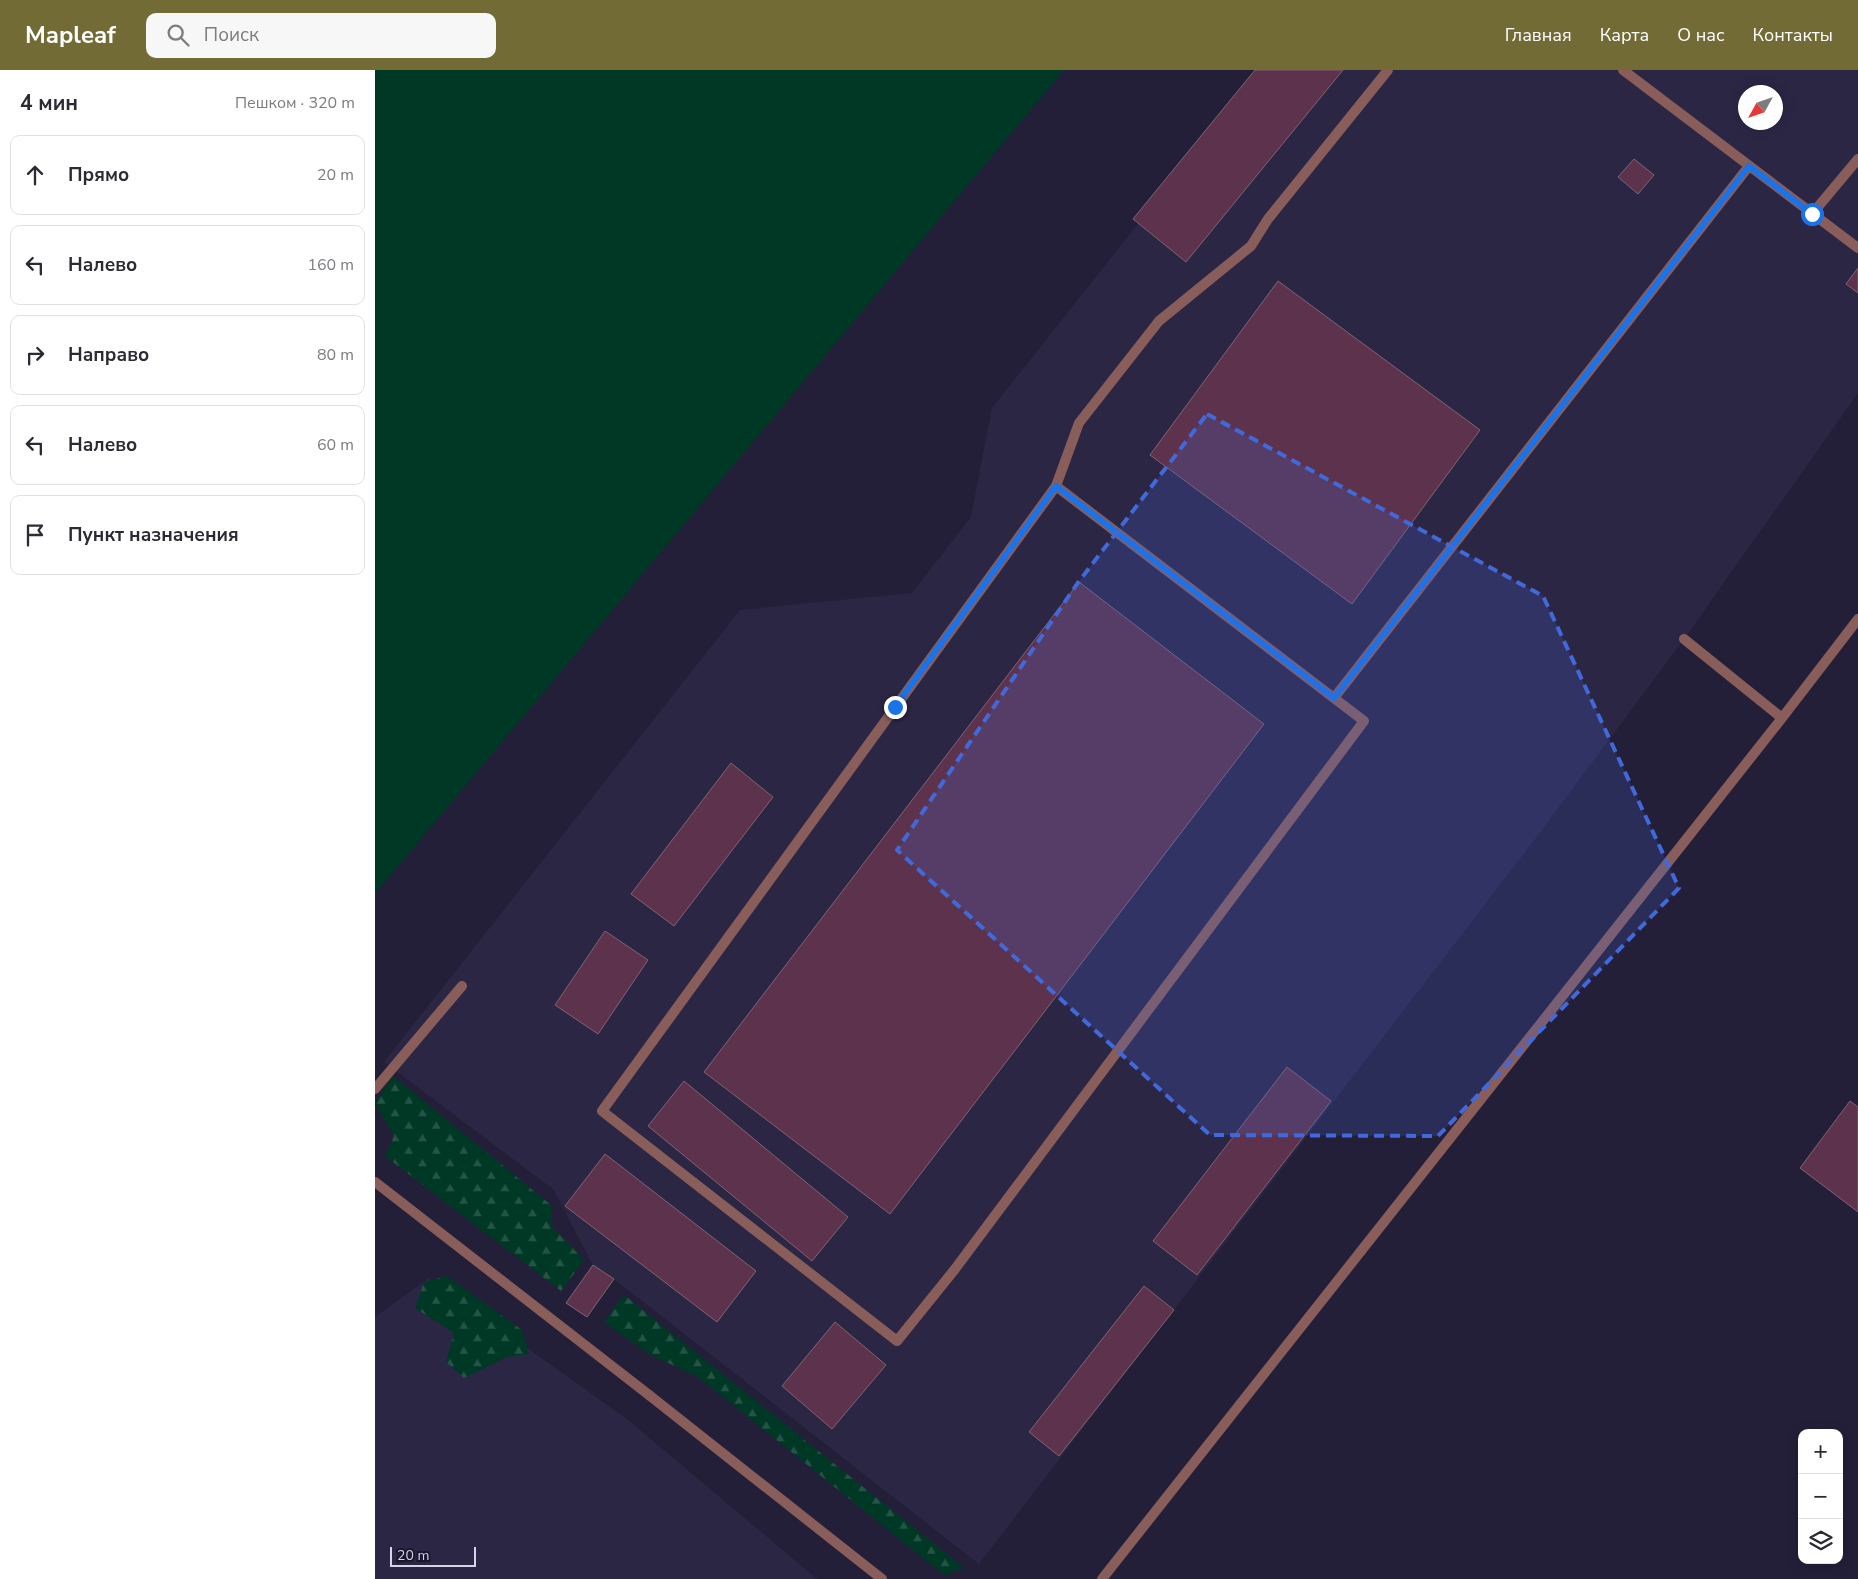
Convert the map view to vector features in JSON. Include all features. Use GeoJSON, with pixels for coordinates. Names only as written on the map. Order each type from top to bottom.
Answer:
{"type":"FeatureCollection","features":[{"type":"Feature","properties":{"kind":"street"},"geometry":{"type":"LineString","coordinates":[[1056,486],[1364,721],[955,1269],[897,1342],[602,1111],[1056,486],[1079,422],[1159,321],[1251,246],[1268,219],[1388,70]]}},
{"type":"Feature","properties":{"kind":"street"},"geometry":{"type":"LineString","coordinates":[[1623,70],[1858,248]]}},
{"type":"Feature","properties":{"kind":"street"},"geometry":{"type":"LineString","coordinates":[[1812,214],[1858,159]]}},
{"type":"Feature","properties":{"kind":"street"},"geometry":{"type":"LineString","coordinates":[[1334,698],[1749,166]]}},
{"type":"Feature","properties":{"kind":"street"},"geometry":{"type":"LineString","coordinates":[[1103,1579],[1783,718],[1858,619]]}},
{"type":"Feature","properties":{"kind":"street"},"geometry":{"type":"LineString","coordinates":[[1684,639],[1783,718]]}},
{"type":"Feature","properties":{"kind":"street"},"geometry":{"type":"LineString","coordinates":[[375,1089],[462,986]]}},
{"type":"Feature","properties":{"kind":"street"},"geometry":{"type":"LineString","coordinates":[[375,1182],[882,1579]]}},
{"type":"Feature","properties":{"kind":"highlighted area"},"geometry":{"type":"Polygon","coordinates":[[[1207,414],[1543,596],[1679,888],[1438,1136],[1210,1135],[897,850],[1077,584],[1207,414]]]}},
{"type":"Feature","properties":{"kind":"shaded area"},"geometry":{"type":"Polygon","coordinates":[[[1260,70],[1858,70],[1858,393],[1684,639],[1539,834],[979,1564],[614,1279],[593,1265],[553,1189],[384,1062],[740,610],[912,593],[971,517],[992,408],[1260,70]]]}},
{"type":"Feature","properties":{"kind":"shaded area"},"geometry":{"type":"Polygon","coordinates":[[[429,1278],[628,1420],[817,1579],[375,1579],[375,1317],[429,1278]]]}},
{"type":"Feature","properties":{"kind":"green space"},"geometry":{"type":"Polygon","coordinates":[[[375,70],[1064,70],[375,894],[375,70]]]}},
{"type":"Feature","properties":{"kind":"green space"},"geometry":{"type":"Polygon","coordinates":[[[393,1076],[551,1205],[552,1227],[584,1260],[561,1291],[385,1156],[394,1136],[375,1103],[393,1076]]]}},
{"type":"Feature","properties":{"kind":"green space"},"geometry":{"type":"Polygon","coordinates":[[[447,1276],[522,1330],[529,1354],[507,1357],[464,1378],[446,1362],[454,1333],[415,1308],[424,1282],[447,1276]]]}},
{"type":"Feature","properties":{"kind":"green space"},"geometry":{"type":"Polygon","coordinates":[[[624,1295],[964,1568],[944,1575],[698,1377],[649,1354],[604,1322],[624,1295]]]}},
{"type":"Feature","properties":{"kind":"building"},"geometry":{"type":"Polygon","coordinates":[[[1255,70],[1343,70],[1186,262],[1133,219],[1255,70]]]}},
{"type":"Feature","properties":{"kind":"building"},"geometry":{"type":"Polygon","coordinates":[[[1634,159],[1654,175],[1638,194],[1618,177],[1634,159]]]}},
{"type":"Feature","properties":{"kind":"building"},"geometry":{"type":"Polygon","coordinates":[[[1858,268],[1858,293],[1846,284],[1858,268]]]}},
{"type":"Feature","properties":{"kind":"building"},"geometry":{"type":"Polygon","coordinates":[[[1278,281],[1480,430],[1352,604],[1150,455],[1278,281]]]}},
{"type":"Feature","properties":{"kind":"building"},"geometry":{"type":"Polygon","coordinates":[[[1079,582],[1264,724],[890,1214],[704,1072],[1079,582]]]}},
{"type":"Feature","properties":{"kind":"building"},"geometry":{"type":"Polygon","coordinates":[[[731,763],[773,797],[674,926],[631,894],[731,763]]]}},
{"type":"Feature","properties":{"kind":"building"},"geometry":{"type":"Polygon","coordinates":[[[605,931],[648,960],[598,1034],[555,1005],[605,931]]]}},
{"type":"Feature","properties":{"kind":"building"},"geometry":{"type":"Polygon","coordinates":[[[1287,1067],[1331,1101],[1197,1275],[1153,1241],[1287,1067]]]}},
{"type":"Feature","properties":{"kind":"building"},"geometry":{"type":"Polygon","coordinates":[[[684,1081],[848,1217],[812,1261],[648,1126],[684,1081]]]}},
{"type":"Feature","properties":{"kind":"building"},"geometry":{"type":"Polygon","coordinates":[[[1850,1101],[1858,1107],[1858,1212],[1800,1168],[1850,1101]]]}},
{"type":"Feature","properties":{"kind":"building"},"geometry":{"type":"Polygon","coordinates":[[[605,1154],[756,1271],[717,1322],[565,1206],[605,1154]]]}},
{"type":"Feature","properties":{"kind":"building"},"geometry":{"type":"Polygon","coordinates":[[[593,1265],[614,1279],[587,1317],[566,1303],[593,1265]]]}},
{"type":"Feature","properties":{"kind":"building"},"geometry":{"type":"Polygon","coordinates":[[[1144,1286],[1174,1310],[1059,1456],[1029,1432],[1144,1286]]]}},
{"type":"Feature","properties":{"kind":"building"},"geometry":{"type":"Polygon","coordinates":[[[835,1322],[886,1365],[832,1429],[782,1386],[835,1322]]]}},
{"type":"Feature","properties":{"kind":"route"},"geometry":{"type":"LineString","coordinates":[[895,707],[1056,486],[1334,698],[1749,166],[1812,214]]}}]}
